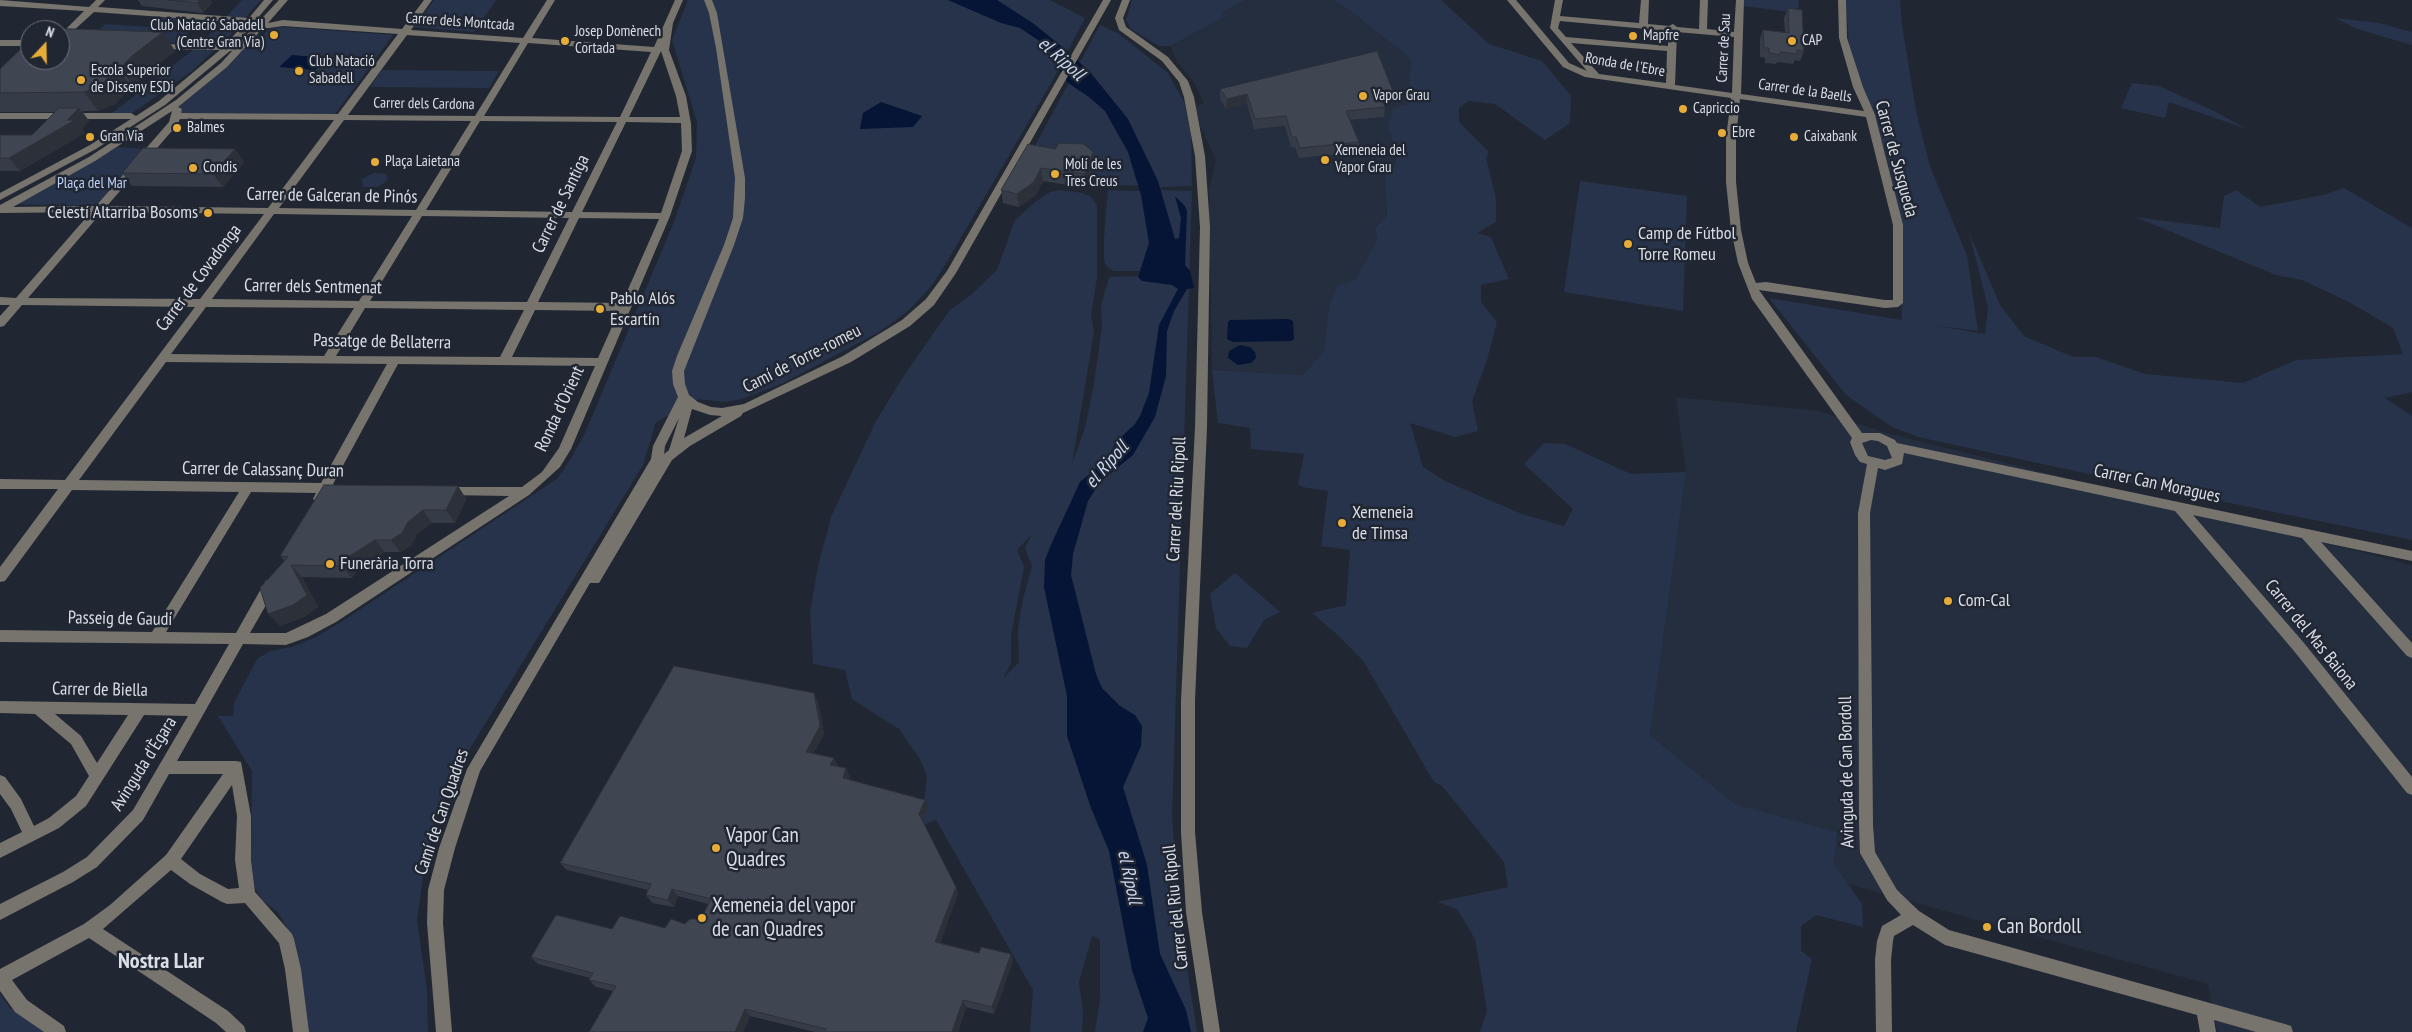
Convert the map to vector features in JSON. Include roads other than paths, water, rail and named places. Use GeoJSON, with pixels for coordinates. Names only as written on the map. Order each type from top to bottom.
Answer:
{"type":"FeatureCollection","features":[{"type":"Feature","properties":{"kind":"street"},"geometry":{"type":"LineString","coordinates":[[70,30],[100,0]]}},
{"type":"Feature","properties":{"kind":"street"},"geometry":{"type":"LineString","coordinates":[[0,203],[93,152],[149,117],[197,83],[231,48],[246,20],[262,0]]}},
{"type":"Feature","properties":{"kind":"street"},"geometry":{"type":"LineString","coordinates":[[0,210],[92,159],[179,102],[231,48],[269,0]]}},
{"type":"Feature","properties":{"kind":"street"},"geometry":{"type":"LineString","coordinates":[[261,24],[277,0]]}},
{"type":"Feature","properties":{"kind":"street"},"geometry":{"type":"LineString","coordinates":[[0,197],[132,123],[207,68],[261,24],[284,0]]}},
{"type":"Feature","properties":{"kind":"street","name":"Carrer de Covadonga"},"geometry":{"type":"LineString","coordinates":[[0,577],[428,0]]}},
{"type":"Feature","properties":{"kind":"street"},"geometry":{"type":"LineString","coordinates":[[328,359],[551,0]]}},
{"type":"Feature","properties":{"kind":"street","name":"Carrer de Santiga"},"geometry":{"type":"LineString","coordinates":[[504,361],[657,50],[679,0]]}},
{"type":"Feature","properties":{"kind":"street"},"geometry":{"type":"LineString","coordinates":[[686,398],[679,384],[678,371],[729,245],[738,218],[740,198],[740,178],[720,48],[713,13],[708,0]]}},
{"type":"Feature","properties":{"kind":"street","name":"Camí de Torre-romeu"},"geometry":{"type":"LineString","coordinates":[[686,398],[701,409],[710,411],[722,412],[746,408],[847,359],[906,323],[930,302],[952,273],[1107,0]]}},
{"type":"Feature","properties":{"kind":"street","name":"Carrer del Riu Ripoll"},"geometry":{"type":"LineString","coordinates":[[1126,0],[1119,18],[1122,28],[1166,59],[1183,81],[1198,145],[1201,169],[1205,228],[1201,428],[1188,700],[1188,832],[1194,912],[1212,1032]]}},
{"type":"Feature","properties":{"kind":"street","name":"Ronda de l'Ebre"},"geometry":{"type":"LineString","coordinates":[[1511,0],[1566,65],[1579,72],[1736,96]]}},
{"type":"Feature","properties":{"kind":"street"},"geometry":{"type":"LineString","coordinates":[[1643,23],[1645,0]]}},
{"type":"Feature","properties":{"kind":"street"},"geometry":{"type":"LineString","coordinates":[[1703,30],[1704,0]]}},
{"type":"Feature","properties":{"kind":"street","name":"Carrer de Sau"},"geometry":{"type":"LineString","coordinates":[[1736,96],[1740,0]]}},
{"type":"Feature","properties":{"kind":"street","name":"Carrer de Susqueda"},"geometry":{"type":"LineString","coordinates":[[1753,287],[1775,287],[1885,304],[1898,302],[1898,225],[1870,115],[1858,87],[1843,38],[1842,0]]}},
{"type":"Feature","properties":{"kind":"street"},"geometry":{"type":"LineString","coordinates":[[0,2],[246,20]]}},
{"type":"Feature","properties":{"kind":"street"},"geometry":{"type":"LineString","coordinates":[[1596,76],[1554,28],[1557,9],[1643,23],[1739,35]]}},
{"type":"Feature","properties":{"kind":"street","name":"Carrer dels Montcada"},"geometry":{"type":"LineString","coordinates":[[261,24],[283,23],[657,50]]}},
{"type":"Feature","properties":{"kind":"street","name":"Ronda d'Orient"},"geometry":{"type":"LineString","coordinates":[[240,640],[286,639],[303,633],[331,618],[525,492],[556,464],[565,449],[665,216],[681,174],[687,151],[681,96],[665,50],[669,23]]}},
{"type":"Feature","properties":{"kind":"street"},"geometry":{"type":"LineString","coordinates":[[1670,87],[1673,27]]}},
{"type":"Feature","properties":{"kind":"street"},"geometry":{"type":"LineString","coordinates":[[1562,39],[1672,48]]}},
{"type":"Feature","properties":{"kind":"street"},"geometry":{"type":"LineString","coordinates":[[0,42],[20,43]]}},
{"type":"Feature","properties":{"kind":"street"},"geometry":{"type":"LineString","coordinates":[[145,46],[231,48]]}},
{"type":"Feature","properties":{"kind":"street"},"geometry":{"type":"LineString","coordinates":[[146,106],[231,48]]}},
{"type":"Feature","properties":{"kind":"street"},"geometry":{"type":"LineString","coordinates":[[650,64],[662,62],[670,65]]}},
{"type":"Feature","properties":{"kind":"street"},"geometry":{"type":"LineString","coordinates":[[0,190],[131,116],[207,68]]}},
{"type":"Feature","properties":{"kind":"street"},"geometry":{"type":"LineString","coordinates":[[1736,96],[1731,138],[1731,182],[1736,230],[1742,263],[1756,296],[1859,438]]}},
{"type":"Feature","properties":{"kind":"street","name":"Carrer de la Baells"},"geometry":{"type":"LineString","coordinates":[[1736,96],[1870,115]]}},
{"type":"Feature","properties":{"kind":"street"},"geometry":{"type":"LineString","coordinates":[[0,323],[174,124],[179,102]]}},
{"type":"Feature","properties":{"kind":"street"},"geometry":{"type":"LineString","coordinates":[[0,116],[131,116]]}},
{"type":"Feature","properties":{"kind":"street","name":"Carrer dels Cardona"},"geometry":{"type":"LineString","coordinates":[[176,116],[477,120],[685,120]]}},
{"type":"Feature","properties":{"kind":"street","name":"Carrer de Galceran de Pinós"},"geometry":{"type":"LineString","coordinates":[[0,210],[100,209],[665,216]]}},
{"type":"Feature","properties":{"kind":"street","name":"Carrer dels Sentmenat"},"geometry":{"type":"LineString","coordinates":[[0,301],[626,307]]}},
{"type":"Feature","properties":{"kind":"street","name":"Passatge de Bellaterra"},"geometry":{"type":"LineString","coordinates":[[162,358],[602,362]]}},
{"type":"Feature","properties":{"kind":"street"},"geometry":{"type":"LineString","coordinates":[[311,512],[395,360]]}},
{"type":"Feature","properties":{"kind":"street","name":"Camí de Can Quadres"},"geometry":{"type":"LineString","coordinates":[[674,452],[685,418],[686,398]]}},
{"type":"Feature","properties":{"kind":"street","name":"Camí de Can Quadres"},"geometry":{"type":"LineString","coordinates":[[444,1032],[435,923],[436,890],[447,848],[474,770],[654,464],[659,446],[686,398]]}},
{"type":"Feature","properties":{"kind":"street","name":"Camí de Can Quadres"},"geometry":{"type":"LineString","coordinates":[[573,599],[583,594],[595,577],[668,457],[746,408]]}},
{"type":"Feature","properties":{"kind":"street"},"geometry":{"type":"LineString","coordinates":[[1841,411],[1880,437],[1895,447],[1898,461],[1888,465],[1873,463],[1858,452],[1856,442],[1859,438],[1868,436],[1880,437]]}},
{"type":"Feature","properties":{"kind":"street","name":"Carrer Can Moragues"},"geometry":{"type":"LineString","coordinates":[[1895,447],[2412,556]]}},
{"type":"Feature","properties":{"kind":"street","name":"Avinguda de Can Bordoll"},"geometry":{"type":"LineString","coordinates":[[1873,463],[1864,513],[1868,853],[1892,895],[1913,916],[1945,937],[2285,1032]]}},
{"type":"Feature","properties":{"kind":"street","name":"Carrer de Calassanç Duran"},"geometry":{"type":"LineString","coordinates":[[0,484],[343,488]]}},
{"type":"Feature","properties":{"kind":"street"},"geometry":{"type":"LineString","coordinates":[[155,639],[248,487]]}},
{"type":"Feature","properties":{"kind":"street"},"geometry":{"type":"LineString","coordinates":[[428,490],[525,492]]}},
{"type":"Feature","properties":{"kind":"street","name":"Carrer del Mas Baiona"},"geometry":{"type":"LineString","coordinates":[[2180,507],[2298,647],[2412,788]]}},
{"type":"Feature","properties":{"kind":"street"},"geometry":{"type":"LineString","coordinates":[[2305,534],[2412,652]]}},
{"type":"Feature","properties":{"kind":"street","name":"Avinguda d'Ègara"},"geometry":{"type":"LineString","coordinates":[[0,912],[68,877],[92,862],[138,815],[167,768],[279,569]]}},
{"type":"Feature","properties":{"kind":"street","name":"Passeig de Gaudí"},"geometry":{"type":"LineString","coordinates":[[0,636],[240,640]]}},
{"type":"Feature","properties":{"kind":"street","name":"Carrer de Biella"},"geometry":{"type":"LineString","coordinates":[[0,707],[198,710]]}},
{"type":"Feature","properties":{"kind":"street"},"geometry":{"type":"LineString","coordinates":[[37,707],[76,740],[97,777]]}},
{"type":"Feature","properties":{"kind":"street"},"geometry":{"type":"LineString","coordinates":[[0,850],[54,824],[81,801],[140,709]]}},
{"type":"Feature","properties":{"kind":"street"},"geometry":{"type":"LineString","coordinates":[[167,768],[236,767]]}},
{"type":"Feature","properties":{"kind":"street"},"geometry":{"type":"LineString","coordinates":[[58,1032],[21,1006],[0,978],[90,929],[116,910],[172,860],[236,767]]}},
{"type":"Feature","properties":{"kind":"street"},"geometry":{"type":"LineString","coordinates":[[236,767],[244,816],[243,860],[248,895],[286,940],[293,969],[301,1032]]}},
{"type":"Feature","properties":{"kind":"street"},"geometry":{"type":"LineString","coordinates":[[2400,774],[2412,794]]}},
{"type":"Feature","properties":{"kind":"street"},"geometry":{"type":"LineString","coordinates":[[0,782],[16,804],[31,835]]}},
{"type":"Feature","properties":{"kind":"street"},"geometry":{"type":"LineString","coordinates":[[172,860],[195,879],[227,897],[248,895]]}},
{"type":"Feature","properties":{"kind":"street"},"geometry":{"type":"LineString","coordinates":[[1884,1032],[1883,960],[1885,940],[1888,931],[1913,916]]}},
{"type":"Feature","properties":{"kind":"street"},"geometry":{"type":"LineString","coordinates":[[90,929],[222,1017],[238,1032]]}},
{"type":"Feature","properties":{"kind":"street"},"geometry":{"type":"LineString","coordinates":[[2204,1010],[2208,1032]]}},
{"type":"Feature","properties":{"kind":"water","name":"el Ripoll"},"geometry":{"type":"Polygon","coordinates":[[[948,0],[997,0],[1034,24],[1066,50],[1090,72],[1128,119],[1158,181],[1175,239],[1179,238],[1181,218],[1175,196],[1185,206],[1187,211],[1185,265],[1190,271],[1194,288],[1187,289],[1174,311],[1167,331],[1166,376],[1155,417],[1133,455],[1100,482],[1088,501],[1073,554],[1071,575],[1096,674],[1102,688],[1120,706],[1135,715],[1142,726],[1141,746],[1123,787],[1147,865],[1160,954],[1186,1010],[1191,1032],[1143,1032],[1148,1018],[1132,970],[1109,851],[1091,808],[1067,736],[1067,696],[1044,587],[1045,560],[1080,482],[1106,460],[1117,441],[1135,424],[1140,416],[1149,393],[1159,325],[1178,289],[1172,285],[1142,281],[1138,277],[1149,243],[1141,195],[1128,152],[1105,111],[1089,97],[1068,83],[1058,69],[1053,55],[1041,42],[1020,28],[1001,23],[948,0]]]}},
{"type":"Feature","properties":{"kind":"water"},"geometry":{"type":"Polygon","coordinates":[[[292,55],[327,58],[315,70],[279,67],[292,55]]]}},
{"type":"Feature","properties":{"kind":"water"},"geometry":{"type":"Polygon","coordinates":[[[881,102],[922,116],[913,127],[860,129],[863,113],[881,102]]]}},
{"type":"Feature","properties":{"kind":"water"},"geometry":{"type":"Polygon","coordinates":[[[1288,319],[1293,321],[1294,339],[1291,341],[1233,342],[1227,339],[1228,322],[1230,320],[1288,319]]]}},
{"type":"Feature","properties":{"kind":"water"},"geometry":{"type":"Polygon","coordinates":[[[1240,345],[1250,347],[1255,352],[1256,358],[1251,363],[1238,365],[1228,358],[1229,351],[1240,345]]]}},
{"type":"Feature","properties":{"kind":"place","name":"Club Natació Sabadell (Centre Gran Via)"},"geometry":{"type":"Point","coordinates":[274,35]}},
{"type":"Feature","properties":{"kind":"place","name":"Mapfre"},"geometry":{"type":"Point","coordinates":[1633,36]}},
{"type":"Feature","properties":{"kind":"place","name":"Josep Domènech Cortada"},"geometry":{"type":"Point","coordinates":[565,41]}},
{"type":"Feature","properties":{"kind":"place","name":"CAP"},"geometry":{"type":"Point","coordinates":[1792,41]}},
{"type":"Feature","properties":{"kind":"place","name":"Club Natació Sabadell"},"geometry":{"type":"Point","coordinates":[299,71]}},
{"type":"Feature","properties":{"kind":"place","name":"Escola Superior de Disseny ESDi"},"geometry":{"type":"Point","coordinates":[81,80]}},
{"type":"Feature","properties":{"kind":"place","name":"Vapor Grau"},"geometry":{"type":"Point","coordinates":[1363,96]}},
{"type":"Feature","properties":{"kind":"place","name":"Capriccio"},"geometry":{"type":"Point","coordinates":[1683,109]}},
{"type":"Feature","properties":{"kind":"place","name":"Balmes"},"geometry":{"type":"Point","coordinates":[177,128]}},
{"type":"Feature","properties":{"kind":"place","name":"Ebre"},"geometry":{"type":"Point","coordinates":[1722,133]}},
{"type":"Feature","properties":{"kind":"place","name":"Gran Via"},"geometry":{"type":"Point","coordinates":[90,137]}},
{"type":"Feature","properties":{"kind":"place","name":"Caixabank"},"geometry":{"type":"Point","coordinates":[1794,137]}},
{"type":"Feature","properties":{"kind":"place","name":"Xemeneia del Vapor Grau"},"geometry":{"type":"Point","coordinates":[1325,160]}},
{"type":"Feature","properties":{"kind":"place","name":"Plaça Laietana"},"geometry":{"type":"Point","coordinates":[375,162]}},
{"type":"Feature","properties":{"kind":"place","name":"Condis"},"geometry":{"type":"Point","coordinates":[193,168]}},
{"type":"Feature","properties":{"kind":"place","name":"Molí de les Tres Creus"},"geometry":{"type":"Point","coordinates":[1055,174]}},
{"type":"Feature","properties":{"kind":"place","name":"Celestí Altarriba Bosoms"},"geometry":{"type":"Point","coordinates":[208,213]}},
{"type":"Feature","properties":{"kind":"place","name":"Camp de Fútbol Torre Romeu"},"geometry":{"type":"Point","coordinates":[1628,244]}},
{"type":"Feature","properties":{"kind":"place","name":"Pablo Alós Escartín"},"geometry":{"type":"Point","coordinates":[600,309]}},
{"type":"Feature","properties":{"kind":"place","name":"Xemeneia de Timsa"},"geometry":{"type":"Point","coordinates":[1342,523]}},
{"type":"Feature","properties":{"kind":"place","name":"Funerària Torra"},"geometry":{"type":"Point","coordinates":[330,564]}},
{"type":"Feature","properties":{"kind":"place","name":"Com-Cal"},"geometry":{"type":"Point","coordinates":[1948,601]}},
{"type":"Feature","properties":{"kind":"place","name":"Vapor Can Quadres"},"geometry":{"type":"Point","coordinates":[716,848]}},
{"type":"Feature","properties":{"kind":"place","name":"Xemeneia del vapor de can Quadres"},"geometry":{"type":"Point","coordinates":[702,918]}},
{"type":"Feature","properties":{"kind":"place","name":"Can Bordoll"},"geometry":{"type":"Point","coordinates":[1987,927]}},
{"type":"Feature","properties":{"kind":"district","name":"Nostra Llar"},"geometry":{"type":"Point","coordinates":[161,962]}},
{"type":"Feature","properties":{"kind":"park label","name":"Plaça del Mar"},"geometry":{"type":"Point","coordinates":[92,184]}}]}
